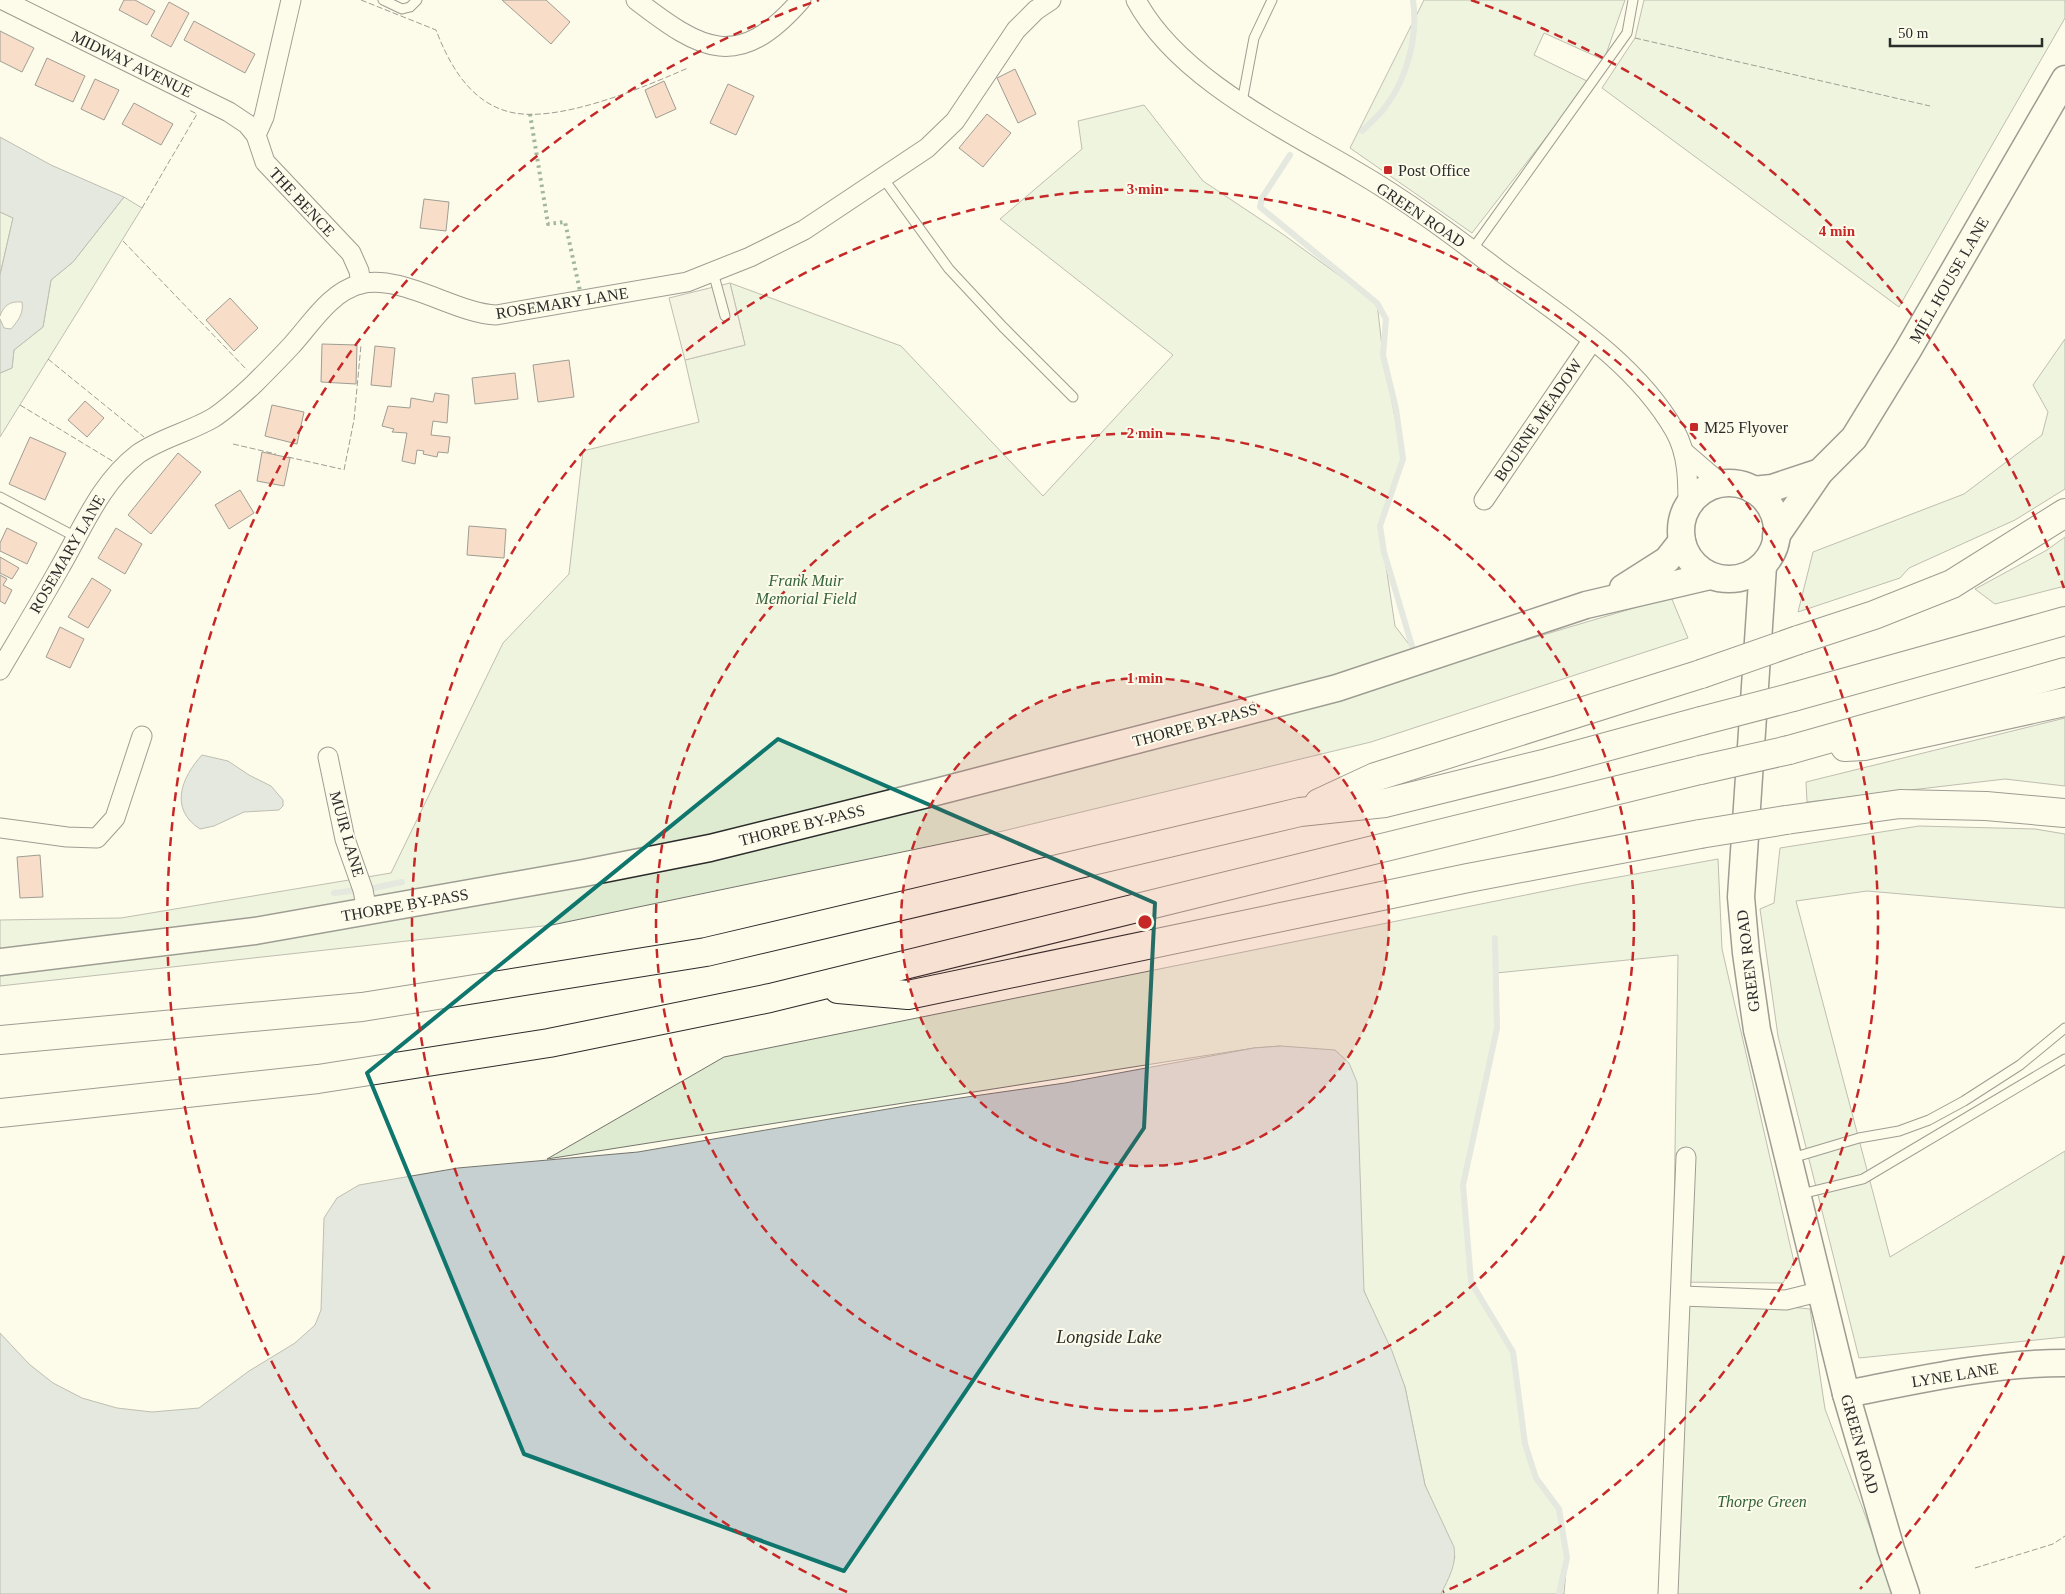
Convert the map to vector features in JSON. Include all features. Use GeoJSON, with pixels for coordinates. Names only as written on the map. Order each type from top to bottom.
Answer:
{"type":"FeatureCollection","features":[{"type":"Feature","properties":{"kind":"highway"},"geometry":{"type":"LineString","coordinates":[[1300,812],[1375,777],[1702,674],[1874,615],[1952,584],[2065,513]]}},
{"type":"Feature","properties":{"kind":"highway"},"geometry":{"type":"LineString","coordinates":[[0,1040],[362,1007],[706,952],[1300,812],[1385,802],[1547,763],[2065,621]]}},
{"type":"Feature","properties":{"kind":"highway"},"geometry":{"type":"LineString","coordinates":[[0,1113],[318,1079],[549,1043],[814,987],[1700,770],[1789,750],[2065,672]]}},
{"type":"Feature","properties":{"kind":"highway"},"geometry":{"type":"LineString","coordinates":[[1789,750],[1864,746],[2065,702]]}},
{"type":"Feature","properties":{"kind":"highway"},"geometry":{"type":"LineString","coordinates":[[814,987],[908,995],[1468,878],[1700,834],[1900,804],[1986,806],[2065,813]]}},
{"type":"Feature","properties":{"kind":"main road","name":"MILL HOUSE LANE"},"geometry":{"type":"LineString","coordinates":[[1776,536],[1820,472],[1854,438],[1913,342],[2065,79]]}},
{"type":"Feature","properties":{"kind":"main road","name":"MILL HOUSE LANE"},"geometry":{"type":"LineString","coordinates":[[1753,490],[1772,488],[1820,472]]}},
{"type":"Feature","properties":{"kind":"main road"},"geometry":{"type":"LineString","coordinates":[[1720,578],[1747,576],[1763,566],[1774,550],[1776,536],[1774,513],[1763,497],[1753,490],[1738,484],[1710,486],[1694,497],[1684,513],[1680,531],[1684,550],[1694,566],[1720,578],[1758,624]]}},
{"type":"Feature","properties":{"kind":"main road","name":"THORPE BY-PASS"},"geometry":{"type":"LineString","coordinates":[[0,962],[255,931],[575,874],[710,848],[936,792],[1337,688],[1586,605],[1634,583],[1667,560],[1682,541]]}},
{"type":"Feature","properties":{"kind":"main road","name":"GREEN ROAD"},"geometry":{"type":"LineString","coordinates":[[1763,566],[1741,897],[1746,953],[1757,1030],[1846,1394],[1906,1594]]}},
{"type":"Feature","properties":{"kind":"main road","name":"THORPE BY-PASS"},"geometry":{"type":"LineString","coordinates":[[1586,605],[1720,578]]}},
{"type":"Feature","properties":{"kind":"main road","name":"LYNE LANE"},"geometry":{"type":"LineString","coordinates":[[1846,1394],[1935,1376],[2032,1363],[2065,1363]]}},
{"type":"Feature","properties":{"kind":"street","name":"MIDWAY AVENUE"},"geometry":{"type":"LineString","coordinates":[[3,0],[229,112],[247,124],[256,135]]}},
{"type":"Feature","properties":{"kind":"street"},"geometry":{"type":"LineString","coordinates":[[256,135],[264,117],[291,0]]}},
{"type":"Feature","properties":{"kind":"street"},"geometry":{"type":"LineString","coordinates":[[636,0],[667,24],[697,41],[730,47],[743,45],[769,30],[802,0]]}},
{"type":"Feature","properties":{"kind":"street","name":"ROSEMARY LANE"},"geometry":{"type":"LineString","coordinates":[[0,670],[105,489],[138,455],[156,443],[214,417],[253,384],[322,309],[340,293],[361,284],[397,286],[485,315],[496,315],[687,282],[714,272],[750,257],[804,230],[927,148],[955,122],[1016,30],[1036,10],[1051,0]]}},
{"type":"Feature","properties":{"kind":"street","name":"GREEN ROAD"},"geometry":{"type":"LineString","coordinates":[[1136,0],[1163,40],[1189,63],[1277,126],[1356,171],[1472,250],[1592,341],[1623,368],[1654,402],[1675,431],[1685,453],[1688,506]]}},
{"type":"Feature","properties":{"kind":"street","name":"THE BENCE"},"geometry":{"type":"LineString","coordinates":[[256,135],[265,162],[351,253],[359,271],[361,284]]}},
{"type":"Feature","properties":{"kind":"street","name":"BOURNE MEADOW"},"geometry":{"type":"LineString","coordinates":[[1484,500],[1592,341]]}},
{"type":"Feature","properties":{"kind":"street","name":"GREEN ROAD"},"geometry":{"type":"LineString","coordinates":[[1685,453],[1722,484]]}},
{"type":"Feature","properties":{"kind":"street"},"geometry":{"type":"LineString","coordinates":[[0,828],[67,837],[97,838],[115,818],[142,736]]}},
{"type":"Feature","properties":{"kind":"street","name":"MUIR LANE"},"geometry":{"type":"LineString","coordinates":[[328,757],[345,839],[363,890],[367,911]]}},
{"type":"Feature","properties":{"kind":"street"},"geometry":{"type":"LineString","coordinates":[[1668,1594],[1682,1296],[1686,1157]]}},
{"type":"Feature","properties":{"kind":"street"},"geometry":{"type":"LineString","coordinates":[[1682,1296],[1786,1300],[1822,1291]]}},
{"type":"Feature","properties":{"kind":"lane"},"geometry":{"type":"LineString","coordinates":[[383,0],[402,10],[410,7],[417,0]]}},
{"type":"Feature","properties":{"kind":"lane"},"geometry":{"type":"LineString","coordinates":[[1242,102],[1254,38],[1272,0]]}},
{"type":"Feature","properties":{"kind":"lane"},"geometry":{"type":"LineString","coordinates":[[1472,250],[1627,33],[1633,0]]}},
{"type":"Feature","properties":{"kind":"lane"},"geometry":{"type":"LineString","coordinates":[[883,178],[949,268],[1003,327],[1073,397]]}},
{"type":"Feature","properties":{"kind":"lane"},"geometry":{"type":"LineString","coordinates":[[714,272],[725,316]]}},
{"type":"Feature","properties":{"kind":"lane"},"geometry":{"type":"LineString","coordinates":[[0,497],[76,537]]}},
{"type":"Feature","properties":{"kind":"lane"},"geometry":{"type":"LineString","coordinates":[[1789,1158],[1859,1138],[1899,1131],[1929,1120],[1964,1102],[2020,1065],[2065,1028]]}},
{"type":"Feature","properties":{"kind":"lane"},"geometry":{"type":"LineString","coordinates":[[1798,1194],[1863,1179],[2065,1059]]}},
{"type":"Feature","properties":{"kind":"highlighted area"},"geometry":{"type":"Polygon","coordinates":[[[778,739],[1155,903],[1144,1128],[844,1571],[524,1454],[367,1073],[778,739]]]}},
{"type":"Feature","properties":{"kind":"green space"},"geometry":{"type":"Polygon","coordinates":[[[1424,0],[1625,0],[1604,60],[1544,33],[1534,55],[1589,82],[1472,233],[1350,148],[1424,0]]]}},
{"type":"Feature","properties":{"kind":"green space"},"geometry":{"type":"Polygon","coordinates":[[[1644,0],[2065,0],[2065,18],[1899,307],[1602,88],[1635,38],[1644,0]]]}},
{"type":"Feature","properties":{"kind":"green space","name":"Frank Muir Memorial Field"},"geometry":{"type":"Polygon","coordinates":[[[1144,105],[1203,181],[1284,235],[1377,303],[1383,355],[1403,459],[1380,526],[1395,626],[1428,669],[1671,597],[1688,638],[1371,742],[1003,831],[552,925],[0,986],[0,920],[121,918],[391,873],[503,643],[569,574],[583,451],[699,422],[685,360],[745,345],[730,283],[901,346],[1043,496],[1173,355],[1000,219],[1082,149],[1078,121],[1144,105]]]}},
{"type":"Feature","properties":{"kind":"green space"},"geometry":{"type":"Polygon","coordinates":[[[124,197],[142,208],[0,437],[0,373],[12,368],[14,350],[43,327],[51,280],[73,262],[124,197]]]}},
{"type":"Feature","properties":{"kind":"green space"},"geometry":{"type":"Polygon","coordinates":[[[0,212],[13,218],[0,275],[0,212]]]}},
{"type":"Feature","properties":{"kind":"green space"},"geometry":{"type":"Polygon","coordinates":[[[2065,339],[2065,489],[2015,520],[1909,568],[1900,578],[1798,612],[1813,552],[1964,494],[2042,435],[2048,412],[2033,385],[2065,339]]]}},
{"type":"Feature","properties":{"kind":"green space"},"geometry":{"type":"Polygon","coordinates":[[[2065,537],[2065,586],[1995,604],[1975,589],[2047,550],[2065,537]]]}},
{"type":"Feature","properties":{"kind":"green space"},"geometry":{"type":"Polygon","coordinates":[[[2065,718],[2065,786],[2005,779],[1807,802],[1806,782],[2065,718]]]}},
{"type":"Feature","properties":{"kind":"green space"},"geometry":{"type":"Polygon","coordinates":[[[1919,826],[2035,829],[2065,834],[2065,908],[1867,891],[1796,901],[1890,1257],[2065,1151],[2065,1337],[1859,1358],[1778,1036],[1760,909],[1774,903],[1780,848],[1919,826]]]}},
{"type":"Feature","properties":{"kind":"green space"},"geometry":{"type":"Polygon","coordinates":[[[1718,859],[1722,949],[1794,1262],[1783,1283],[1673,1282],[1678,955],[1496,973],[1497,1028],[1463,1185],[1470,1282],[1513,1352],[1525,1444],[1536,1478],[1559,1509],[1567,1558],[1564,1594],[1441,1594],[1455,1557],[1425,1485],[1405,1387],[1364,1291],[1281,1046],[1254,1048],[547,1159],[724,1057],[1580,884],[1718,859]]]}},
{"type":"Feature","properties":{"kind":"green space","name":"Thorpe Green"},"geometry":{"type":"Polygon","coordinates":[[[1682,1296],[1810,1309],[1825,1409],[1895,1594],[1664,1594],[1682,1296]]]}},
{"type":"Feature","properties":{"kind":"shaded area"},"geometry":{"type":"Polygon","coordinates":[[[730,283],[745,345],[685,360],[669,298],[730,283]]]}},
{"type":"Feature","properties":{"kind":"water"},"geometry":{"type":"Polygon","coordinates":[[[0,137],[51,165],[124,197],[73,262],[51,280],[43,327],[14,350],[12,368],[0,373],[0,319],[4,328],[11,329],[20,317],[22,302],[14,302],[6,306],[0,316],[0,275],[13,218],[0,212],[0,137]]]}},
{"type":"Feature","properties":{"kind":"water"},"geometry":{"type":"Polygon","coordinates":[[[202,755],[228,761],[249,775],[271,786],[283,800],[283,806],[279,810],[244,812],[214,826],[200,829],[190,821],[181,803],[184,783],[188,773],[202,755]]]}},
{"type":"Feature","properties":{"kind":"water","name":"Longside Lake"},"geometry":{"type":"Polygon","coordinates":[[[1281,1046],[1335,1050],[1349,1063],[1357,1082],[1364,1291],[1392,1351],[1405,1387],[1425,1485],[1454,1547],[1453,1566],[1441,1594],[0,1594],[0,1333],[29,1364],[53,1383],[82,1398],[117,1408],[152,1412],[199,1408],[249,1371],[295,1343],[315,1325],[321,1310],[324,1218],[337,1198],[359,1185],[458,1168],[638,1152],[911,1105],[1065,1083],[1254,1048],[1281,1046]]]}},
{"type":"Feature","properties":{"kind":"building"},"geometry":{"type":"Polygon","coordinates":[[[124,0],[135,0],[155,11],[147,25],[119,10],[124,0]]]}},
{"type":"Feature","properties":{"kind":"building"},"geometry":{"type":"Polygon","coordinates":[[[502,0],[546,0],[570,22],[551,44],[502,0]]]}},
{"type":"Feature","properties":{"kind":"building"},"geometry":{"type":"Polygon","coordinates":[[[169,2],[189,13],[171,47],[151,36],[169,2]]]}},
{"type":"Feature","properties":{"kind":"building"},"geometry":{"type":"Polygon","coordinates":[[[194,21],[255,54],[245,73],[184,40],[194,21]]]}},
{"type":"Feature","properties":{"kind":"building"},"geometry":{"type":"Polygon","coordinates":[[[0,31],[34,48],[22,72],[0,61],[0,31]]]}},
{"type":"Feature","properties":{"kind":"building"},"geometry":{"type":"Polygon","coordinates":[[[47,58],[85,76],[73,102],[35,85],[47,58]]]}},
{"type":"Feature","properties":{"kind":"building"},"geometry":{"type":"Polygon","coordinates":[[[1015,69],[1036,114],[1018,123],[997,78],[1015,69]]]}},
{"type":"Feature","properties":{"kind":"building"},"geometry":{"type":"Polygon","coordinates":[[[95,79],[119,90],[104,120],[81,109],[95,79]]]}},
{"type":"Feature","properties":{"kind":"building"},"geometry":{"type":"Polygon","coordinates":[[[664,81],[676,109],[656,118],[645,90],[664,81]]]}},
{"type":"Feature","properties":{"kind":"building"},"geometry":{"type":"Polygon","coordinates":[[[728,84],[754,96],[736,135],[710,123],[728,84]]]}},
{"type":"Feature","properties":{"kind":"building"},"geometry":{"type":"Polygon","coordinates":[[[134,103],[173,124],[161,145],[122,124],[134,103]]]}},
{"type":"Feature","properties":{"kind":"building"},"geometry":{"type":"Polygon","coordinates":[[[987,114],[1011,133],[983,167],[959,148],[987,114]]]}},
{"type":"Feature","properties":{"kind":"building"},"geometry":{"type":"Polygon","coordinates":[[[424,199],[449,202],[446,231],[420,228],[424,199]]]}},
{"type":"Feature","properties":{"kind":"building"},"geometry":{"type":"Polygon","coordinates":[[[230,298],[258,328],[234,351],[206,320],[230,298]]]}},
{"type":"Feature","properties":{"kind":"building"},"geometry":{"type":"Polygon","coordinates":[[[322,344],[357,345],[356,384],[321,382],[322,344]]]}},
{"type":"Feature","properties":{"kind":"building"},"geometry":{"type":"Polygon","coordinates":[[[375,346],[395,348],[391,387],[371,385],[375,346]]]}},
{"type":"Feature","properties":{"kind":"building"},"geometry":{"type":"Polygon","coordinates":[[[569,360],[574,397],[538,402],[533,365],[569,360]]]}},
{"type":"Feature","properties":{"kind":"building"},"geometry":{"type":"Polygon","coordinates":[[[515,373],[518,399],[475,404],[472,378],[515,373]]]}},
{"type":"Feature","properties":{"kind":"building"},"geometry":{"type":"Polygon","coordinates":[[[435,393],[449,395],[447,423],[433,421],[431,435],[450,437],[448,453],[438,452],[437,457],[423,454],[424,451],[417,450],[415,464],[402,461],[407,433],[392,432],[394,429],[382,426],[388,406],[410,408],[411,398],[433,402],[435,393]]]}},
{"type":"Feature","properties":{"kind":"building"},"geometry":{"type":"Polygon","coordinates":[[[85,401],[104,418],[87,437],[68,420],[85,401]]]}},
{"type":"Feature","properties":{"kind":"building"},"geometry":{"type":"Polygon","coordinates":[[[272,405],[304,412],[297,444],[265,436],[272,405]]]}},
{"type":"Feature","properties":{"kind":"building"},"geometry":{"type":"Polygon","coordinates":[[[30,437],[66,453],[45,500],[9,484],[30,437]]]}},
{"type":"Feature","properties":{"kind":"building"},"geometry":{"type":"Polygon","coordinates":[[[262,452],[290,458],[284,486],[257,481],[262,452]]]}},
{"type":"Feature","properties":{"kind":"building"},"geometry":{"type":"Polygon","coordinates":[[[178,453],[201,472],[151,534],[128,515],[178,453]]]}},
{"type":"Feature","properties":{"kind":"building"},"geometry":{"type":"Polygon","coordinates":[[[240,490],[254,513],[229,529],[215,505],[240,490]]]}},
{"type":"Feature","properties":{"kind":"building"},"geometry":{"type":"Polygon","coordinates":[[[469,526],[506,529],[504,558],[467,555],[469,526]]]}},
{"type":"Feature","properties":{"kind":"building"},"geometry":{"type":"Polygon","coordinates":[[[7,528],[37,543],[27,564],[0,551],[0,543],[7,528]]]}},
{"type":"Feature","properties":{"kind":"building"},"geometry":{"type":"Polygon","coordinates":[[[116,528],[142,544],[125,574],[98,558],[116,528]]]}},
{"type":"Feature","properties":{"kind":"building"},"geometry":{"type":"Polygon","coordinates":[[[0,557],[19,568],[12,579],[0,573],[0,557]]]}},
{"type":"Feature","properties":{"kind":"building"},"geometry":{"type":"Polygon","coordinates":[[[0,575],[7,579],[3,585],[12,590],[5,604],[0,601],[0,575]]]}},
{"type":"Feature","properties":{"kind":"building"},"geometry":{"type":"Polygon","coordinates":[[[92,578],[111,590],[88,628],[68,617],[92,578]]]}},
{"type":"Feature","properties":{"kind":"building"},"geometry":{"type":"Polygon","coordinates":[[[60,627],[84,639],[70,668],[46,657],[60,627]]]}},
{"type":"Feature","properties":{"kind":"building"},"geometry":{"type":"Polygon","coordinates":[[[40,855],[43,897],[20,898],[17,857],[40,855]]]}},
{"type":"Feature","properties":{"kind":"waterway"},"geometry":{"type":"LineString","coordinates":[[1362,131],[1378,116],[1394,95],[1406,69],[1414,27],[1413,0]]}},
{"type":"Feature","properties":{"kind":"waterway"},"geometry":{"type":"LineString","coordinates":[[1290,155],[1262,198],[1260,207],[1377,303],[1386,319],[1383,355],[1396,409],[1403,459],[1380,526],[1384,552],[1412,646]]}},
{"type":"Feature","properties":{"kind":"waterway"},"geometry":{"type":"LineString","coordinates":[[369,889],[402,882]]}},
{"type":"Feature","properties":{"kind":"waterway"},"geometry":{"type":"LineString","coordinates":[[334,893],[358,890]]}},
{"type":"Feature","properties":{"kind":"waterway"},"geometry":{"type":"LineString","coordinates":[[1495,938],[1497,1028],[1463,1185],[1471,1282],[1513,1352],[1525,1444],[1536,1478],[1559,1509],[1567,1558],[1559,1594]]}},
{"type":"Feature","properties":{"kind":"hedge"},"geometry":{"type":"LineString","coordinates":[[530,114],[548,224],[565,222],[580,291]]}},
{"type":"Feature","properties":{"kind":"fence"},"geometry":{"type":"LineString","coordinates":[[361,0],[436,30],[454,68],[471,90],[493,106],[506,111],[526,114],[573,109],[624,94],[688,68]]}},
{"type":"Feature","properties":{"kind":"fence"},"geometry":{"type":"LineString","coordinates":[[1635,38],[1930,106]]}},
{"type":"Feature","properties":{"kind":"fence"},"geometry":{"type":"LineString","coordinates":[[142,208],[197,114],[189,110]]}},
{"type":"Feature","properties":{"kind":"fence"},"geometry":{"type":"LineString","coordinates":[[123,241],[247,370]]}},
{"type":"Feature","properties":{"kind":"fence"},"geometry":{"type":"LineString","coordinates":[[344,470],[354,420],[361,345]]}},
{"type":"Feature","properties":{"kind":"fence"},"geometry":{"type":"LineString","coordinates":[[48,359],[144,437]]}},
{"type":"Feature","properties":{"kind":"fence"},"geometry":{"type":"LineString","coordinates":[[20,405],[114,462]]}},
{"type":"Feature","properties":{"kind":"fence"},"geometry":{"type":"LineString","coordinates":[[233,444],[276,454]]}},
{"type":"Feature","properties":{"kind":"fence"},"geometry":{"type":"LineString","coordinates":[[288,457],[341,469]]}},
{"type":"Feature","properties":{"kind":"fence"},"geometry":{"type":"LineString","coordinates":[[1975,1568],[2053,1544],[2065,1536]]}},
{"type":"Feature","properties":{"kind":"place","name":"Post Office"},"geometry":{"type":"Point","coordinates":[1388,170]}},
{"type":"Feature","properties":{"kind":"place","name":"M25 Flyover"},"geometry":{"type":"Point","coordinates":[1694,427]}}]}
